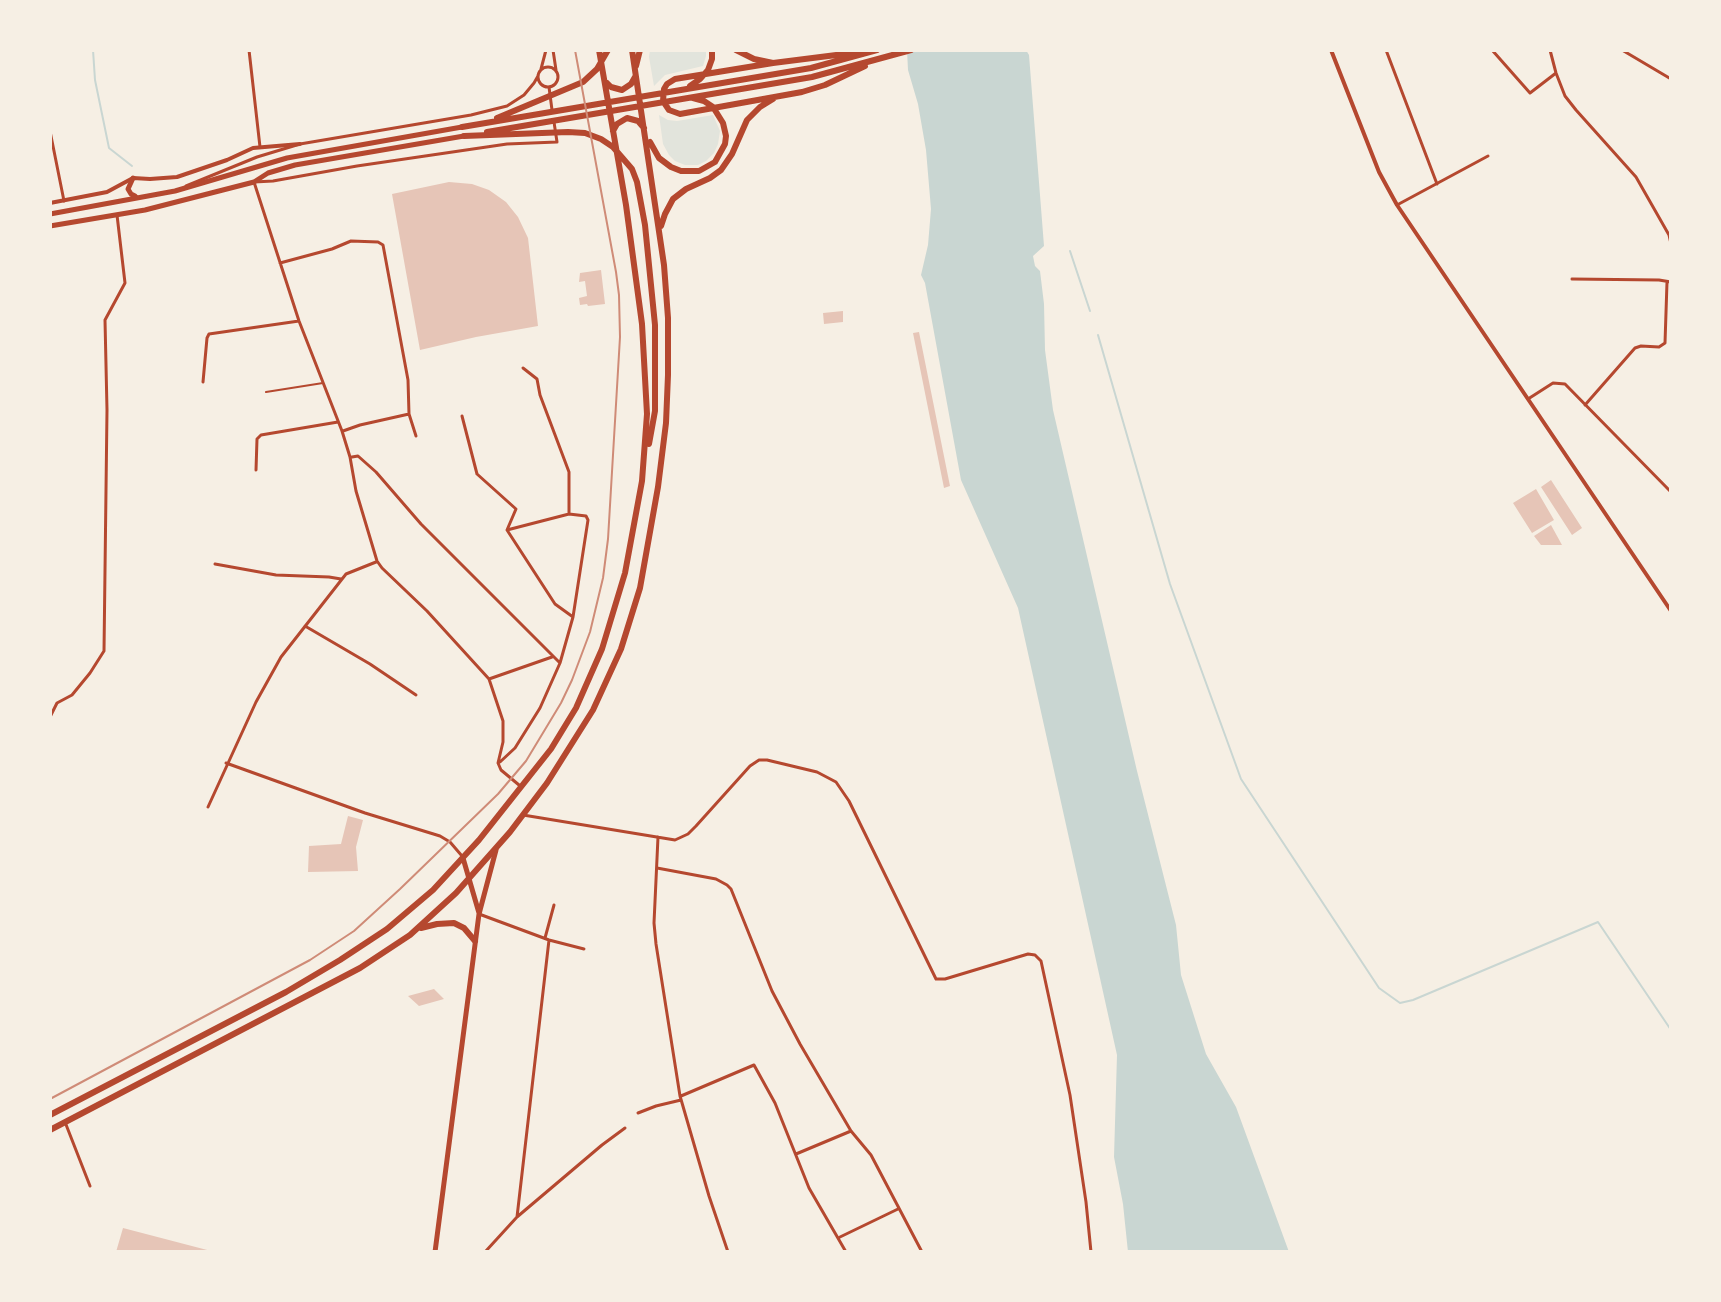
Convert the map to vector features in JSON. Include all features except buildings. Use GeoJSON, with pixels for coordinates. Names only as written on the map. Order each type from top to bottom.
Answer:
{"type":"FeatureCollection","features":[{"type":"Feature","properties":{"kind":"highway"},"geometry":{"type":"LineString","coordinates":[[599,50],[626,205],[645,350],[647,414],[642,481]]}},
{"type":"Feature","properties":{"kind":"highway"},"geometry":{"type":"LineString","coordinates":[[462,127],[496,118],[580,84],[597,69],[608,50]]}},
{"type":"Feature","properties":{"kind":"highway"},"geometry":{"type":"LineString","coordinates":[[50,1130],[360,968],[417,929],[468,880],[523,815],[571,748],[598,700],[621,649],[640,588],[666,423],[668,318],[662,242],[632,50]]}},
{"type":"Feature","properties":{"kind":"highway"},"geometry":{"type":"LineString","coordinates":[[605,78],[611,87],[622,90],[631,84],[640,50]]}},
{"type":"Feature","properties":{"kind":"highway"},"geometry":{"type":"LineString","coordinates":[[683,89],[694,84],[705,73],[711,63],[712,50]]}},
{"type":"Feature","properties":{"kind":"highway"},"geometry":{"type":"LineString","coordinates":[[736,50],[754,59],[773,63]]}},
{"type":"Feature","properties":{"kind":"highway"},"geometry":{"type":"LineString","coordinates":[[462,127],[823,66],[874,50]]}},
{"type":"Feature","properties":{"kind":"highway"},"geometry":{"type":"LineString","coordinates":[[874,50],[675,79],[666,86],[663,101],[669,110],[680,114],[783,96],[825,85],[883,58]]}},
{"type":"Feature","properties":{"kind":"highway"},"geometry":{"type":"LineString","coordinates":[[464,136],[789,81],[911,50]]}},
{"type":"Feature","properties":{"kind":"highway"},"geometry":{"type":"LineString","coordinates":[[662,242],[662,222],[673,199],[721,170],[753,114],[764,104],[783,96]]}},
{"type":"Feature","properties":{"kind":"highway"},"geometry":{"type":"LineString","coordinates":[[613,134],[617,124],[627,118],[638,121],[654,151],[668,165],[684,172],[703,170],[715,162],[725,144],[725,127],[716,111],[704,101],[685,98]]}},
{"type":"Feature","properties":{"kind":"highway"},"geometry":{"type":"LineString","coordinates":[[50,1115],[265,1003],[375,938],[410,911],[463,858],[522,788],[564,729],[596,665],[624,581],[655,411],[655,315],[645,225],[635,175],[623,156],[607,142],[582,133],[464,136]]}},
{"type":"Feature","properties":{"kind":"highway"},"geometry":{"type":"LineString","coordinates":[[417,929],[454,923],[464,928],[475,941]]}},
{"type":"Feature","properties":{"kind":"highway"},"geometry":{"type":"LineString","coordinates":[[59,1110],[65,1122]]}},
{"type":"Feature","properties":{"kind":"main road"},"geometry":{"type":"LineString","coordinates":[[50,214],[175,191],[287,158],[462,127]]}},
{"type":"Feature","properties":{"kind":"main road"},"geometry":{"type":"LineString","coordinates":[[50,226],[145,210],[254,182],[268,173],[295,165],[464,136]]}},
{"type":"Feature","properties":{"kind":"main road"},"geometry":{"type":"LineString","coordinates":[[133,178],[129,192],[140,197]]}},
{"type":"Feature","properties":{"kind":"main road"},"geometry":{"type":"LineString","coordinates":[[435,1252],[479,914],[496,849]]}},
{"type":"Feature","properties":{"kind":"main road"},"geometry":{"type":"LineString","coordinates":[[463,858],[479,914]]}},
{"type":"Feature","properties":{"kind":"street"},"geometry":{"type":"LineString","coordinates":[[249,50],[260,147]]}},
{"type":"Feature","properties":{"kind":"street"},"geometry":{"type":"LineString","coordinates":[[50,203],[107,192],[133,178],[177,177],[227,160],[251,148],[300,144],[387,130],[499,108],[515,102],[534,83],[546,50]]}},
{"type":"Feature","properties":{"kind":"street"},"geometry":{"type":"LineString","coordinates":[[549,87],[556,82],[557,73],[553,50]]}},
{"type":"Feature","properties":{"kind":"street"},"geometry":{"type":"LineString","coordinates":[[1331,50],[1379,172],[1397,205],[1671,611]]}},
{"type":"Feature","properties":{"kind":"street"},"geometry":{"type":"LineString","coordinates":[[1386,50],[1437,184]]}},
{"type":"Feature","properties":{"kind":"street"},"geometry":{"type":"LineString","coordinates":[[1492,50],[1530,93],[1556,73]]}},
{"type":"Feature","properties":{"kind":"street"},"geometry":{"type":"LineString","coordinates":[[1550,50],[1565,96],[1636,177],[1671,244]]}},
{"type":"Feature","properties":{"kind":"street"},"geometry":{"type":"LineString","coordinates":[[1622,50],[1671,79]]}},
{"type":"Feature","properties":{"kind":"street"},"geometry":{"type":"LineString","coordinates":[[540,70],[550,67],[557,73]]}},
{"type":"Feature","properties":{"kind":"street"},"geometry":{"type":"LineString","coordinates":[[538,76],[539,83],[549,87]]}},
{"type":"Feature","properties":{"kind":"street"},"geometry":{"type":"LineString","coordinates":[[522,788],[501,770],[498,763],[503,742],[503,721],[489,679],[377,561],[342,431],[299,321],[254,182],[507,144],[557,142],[549,87]]}},
{"type":"Feature","properties":{"kind":"street"},"geometry":{"type":"LineString","coordinates":[[499,108],[512,115],[517,123],[514,136],[507,144]]}},
{"type":"Feature","properties":{"kind":"street"},"geometry":{"type":"LineString","coordinates":[[50,131],[64,201]]}},
{"type":"Feature","properties":{"kind":"street"},"geometry":{"type":"LineString","coordinates":[[175,191],[257,157],[300,144]]}},
{"type":"Feature","properties":{"kind":"street"},"geometry":{"type":"LineString","coordinates":[[1397,205],[1488,156]]}},
{"type":"Feature","properties":{"kind":"street"},"geometry":{"type":"LineString","coordinates":[[50,707],[72,695],[104,651],[105,320],[125,283],[117,215]]}},
{"type":"Feature","properties":{"kind":"street"},"geometry":{"type":"LineString","coordinates":[[280,263],[351,241],[383,245],[408,380],[409,414],[416,436]]}},
{"type":"Feature","properties":{"kind":"street"},"geometry":{"type":"LineString","coordinates":[[1572,279],[1669,282],[1665,343],[1659,347],[1635,348],[1585,405]]}},
{"type":"Feature","properties":{"kind":"street"},"geometry":{"type":"LineString","coordinates":[[203,382],[209,334],[299,321]]}},
{"type":"Feature","properties":{"kind":"street"},"geometry":{"type":"LineString","coordinates":[[523,368],[537,379],[569,472],[569,514]]}},
{"type":"Feature","properties":{"kind":"street"},"geometry":{"type":"LineString","coordinates":[[1528,399],[1553,383],[1559,382],[1570,388],[1671,492]]}},
{"type":"Feature","properties":{"kind":"street"},"geometry":{"type":"LineString","coordinates":[[342,431],[409,414]]}},
{"type":"Feature","properties":{"kind":"street"},"geometry":{"type":"LineString","coordinates":[[462,416],[477,474],[516,509],[507,530]]}},
{"type":"Feature","properties":{"kind":"street"},"geometry":{"type":"LineString","coordinates":[[256,470],[257,439],[261,435],[338,422]]}},
{"type":"Feature","properties":{"kind":"street"},"geometry":{"type":"LineString","coordinates":[[350,457],[358,456],[376,472],[421,524],[560,663]]}},
{"type":"Feature","properties":{"kind":"street"},"geometry":{"type":"LineString","coordinates":[[498,763],[515,748],[540,708],[560,663],[573,617],[588,520],[586,516],[569,514],[507,530]]}},
{"type":"Feature","properties":{"kind":"street"},"geometry":{"type":"LineString","coordinates":[[507,530],[555,604],[573,617]]}},
{"type":"Feature","properties":{"kind":"street"},"geometry":{"type":"LineString","coordinates":[[208,807],[226,763],[271,674],[341,579],[377,561]]}},
{"type":"Feature","properties":{"kind":"street"},"geometry":{"type":"LineString","coordinates":[[215,564],[276,575],[341,579]]}},
{"type":"Feature","properties":{"kind":"street"},"geometry":{"type":"LineString","coordinates":[[305,626],[416,695]]}},
{"type":"Feature","properties":{"kind":"street"},"geometry":{"type":"LineString","coordinates":[[489,679],[552,657]]}},
{"type":"Feature","properties":{"kind":"street"},"geometry":{"type":"LineString","coordinates":[[50,717],[57,703]]}},
{"type":"Feature","properties":{"kind":"street"},"geometry":{"type":"LineString","coordinates":[[523,815],[675,840],[688,834],[750,766],[761,760],[829,777],[841,788],[858,818],[936,979],[1028,954],[1035,955],[1041,961],[1070,1095],[1085,1189],[1091,1252]]}},
{"type":"Feature","properties":{"kind":"street"},"geometry":{"type":"LineString","coordinates":[[226,763],[365,813],[440,836],[450,842],[463,858]]}},
{"type":"Feature","properties":{"kind":"street"},"geometry":{"type":"LineString","coordinates":[[658,837],[654,910],[656,944],[681,1098],[728,1252]]}},
{"type":"Feature","properties":{"kind":"street"},"geometry":{"type":"LineString","coordinates":[[657,868],[716,879],[731,889],[772,991],[851,1131],[871,1155],[922,1252]]}},
{"type":"Feature","properties":{"kind":"street"},"geometry":{"type":"LineString","coordinates":[[517,1217],[547,939],[554,905]]}},
{"type":"Feature","properties":{"kind":"street"},"geometry":{"type":"LineString","coordinates":[[479,914],[584,949]]}},
{"type":"Feature","properties":{"kind":"street"},"geometry":{"type":"LineString","coordinates":[[638,1113],[681,1098],[754,1065],[775,1103],[809,1188],[846,1252]]}},
{"type":"Feature","properties":{"kind":"street"},"geometry":{"type":"LineString","coordinates":[[65,1122],[90,1186]]}},
{"type":"Feature","properties":{"kind":"street"},"geometry":{"type":"LineString","coordinates":[[485,1252],[517,1217],[625,1128]]}},
{"type":"Feature","properties":{"kind":"street"},"geometry":{"type":"LineString","coordinates":[[796,1154],[851,1131]]}},
{"type":"Feature","properties":{"kind":"street"},"geometry":{"type":"LineString","coordinates":[[839,1238],[898,1209]]}},
{"type":"Feature","properties":{"kind":"lane"},"geometry":{"type":"LineString","coordinates":[[266,392],[324,383]]}},
{"type":"Feature","properties":{"kind":"shaded area"},"geometry":{"type":"Polygon","coordinates":[[[650,50],[706,50],[706,56],[703,66],[665,75],[654,86],[650,50]]]}},
{"type":"Feature","properties":{"kind":"shaded area"},"geometry":{"type":"Polygon","coordinates":[[[907,50],[1026,50],[1029,55],[1044,246],[1033,256],[1035,266],[1040,271],[1053,410],[1176,925],[1181,975],[1206,1054],[1236,1107],[1289,1252],[1128,1252],[1114,1157],[1117,1055],[1018,608],[961,480],[921,275],[928,245],[931,209],[926,150],[908,70],[907,50]]]}},
{"type":"Feature","properties":{"kind":"shaded area"},"geometry":{"type":"Polygon","coordinates":[[[659,115],[677,121],[713,115],[720,131],[714,153],[698,165],[675,161],[663,144],[659,115]]]}},
{"type":"Feature","properties":{"kind":"waterway"},"geometry":{"type":"LineString","coordinates":[[93,50],[95,80],[109,148],[132,166]]}},
{"type":"Feature","properties":{"kind":"waterway"},"geometry":{"type":"LineString","coordinates":[[1070,251],[1090,311]]}},
{"type":"Feature","properties":{"kind":"waterway"},"geometry":{"type":"LineString","coordinates":[[1098,335],[1170,584],[1241,779],[1379,988],[1400,1003],[1413,1000],[1598,922],[1671,1030]]}},
{"type":"Feature","properties":{"kind":"railway"},"geometry":{"type":"LineString","coordinates":[[50,1099],[310,960],[354,931],[498,794],[526,761],[561,703],[590,632],[603,578],[620,337],[616,272],[575,50]]}}]}
